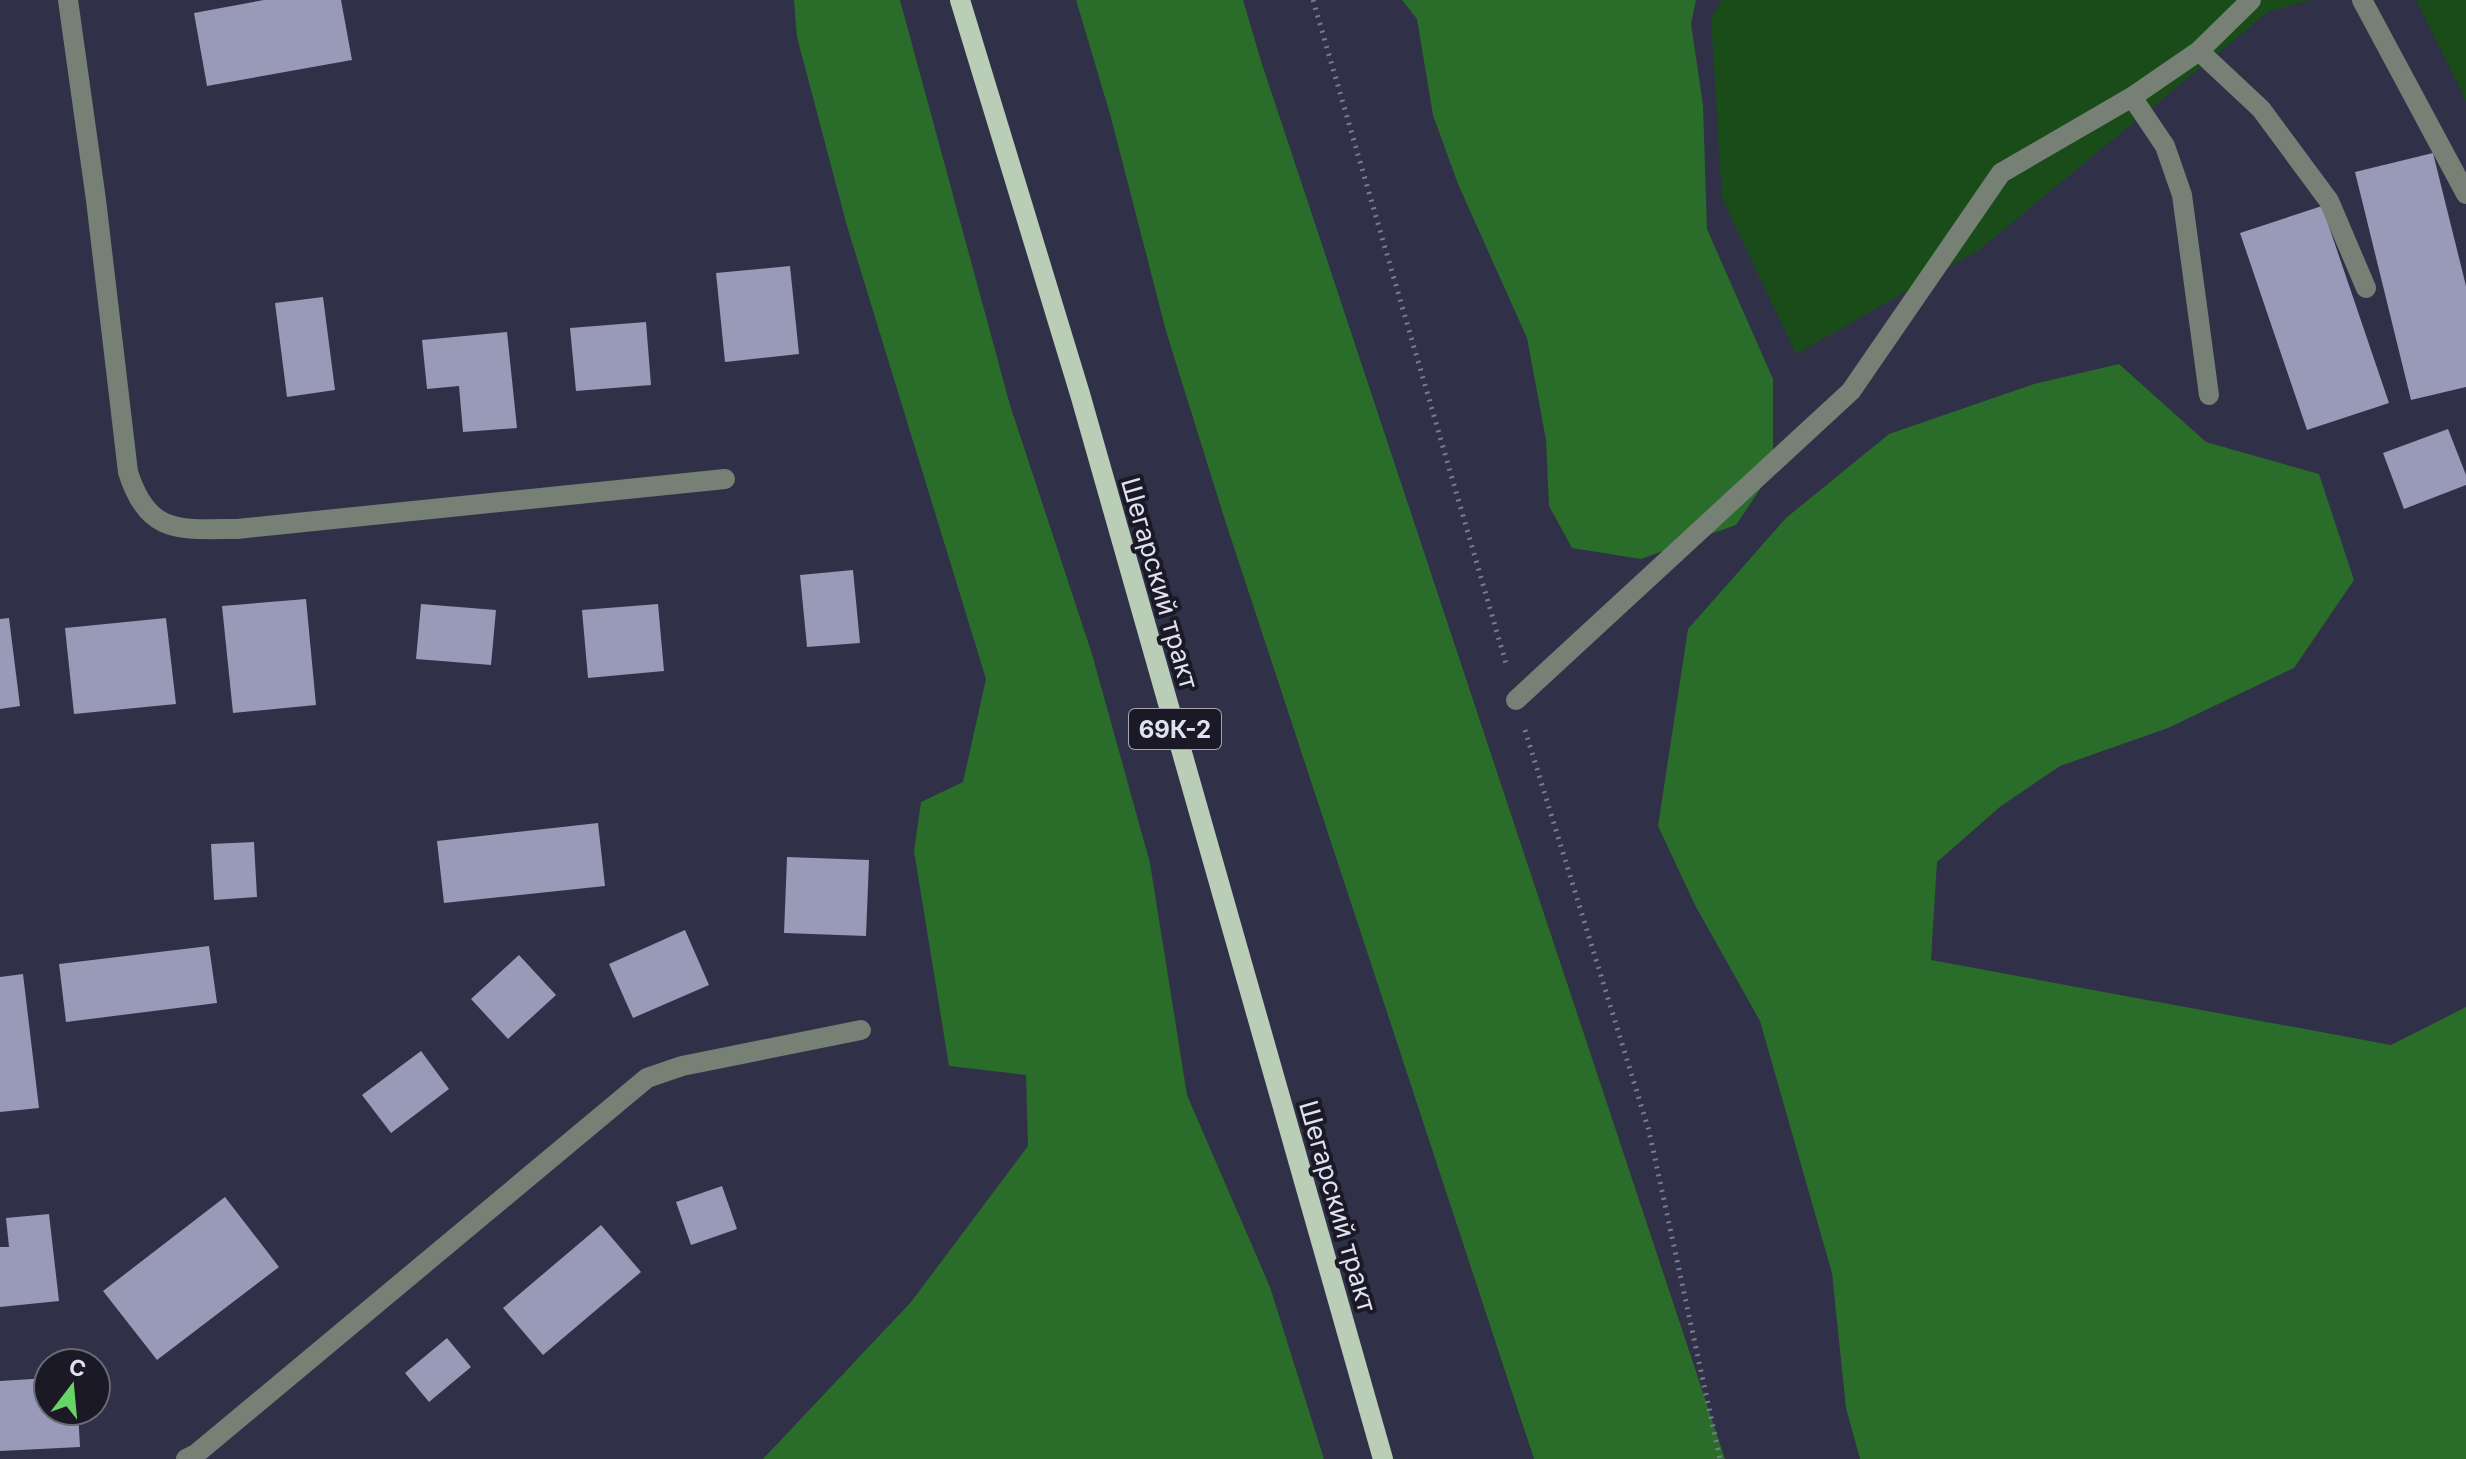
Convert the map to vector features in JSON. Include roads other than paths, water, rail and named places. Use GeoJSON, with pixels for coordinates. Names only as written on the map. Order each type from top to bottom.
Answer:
{"type":"FeatureCollection","features":[{"type":"Feature","properties":{"kind":"main road","name":"Шегарский тракт"},"geometry":{"type":"LineString","coordinates":[[960,0],[1080,394],[1383,1459]]}},
{"type":"Feature","properties":{"kind":"street"},"geometry":{"type":"LineString","coordinates":[[68,0],[96,200],[128,472],[145,511],[162,523],[182,529],[237,529],[725,479]]}},
{"type":"Feature","properties":{"kind":"street"},"geometry":{"type":"LineString","coordinates":[[1516,700],[1851,391],[2001,173],[2132,97],[2199,51],[2251,0]]}},
{"type":"Feature","properties":{"kind":"street"},"geometry":{"type":"LineString","coordinates":[[2362,0],[2466,194]]}},
{"type":"Feature","properties":{"kind":"street"},"geometry":{"type":"LineString","coordinates":[[2199,51],[2261,109],[2329,201],[2366,288]]}},
{"type":"Feature","properties":{"kind":"street"},"geometry":{"type":"LineString","coordinates":[[2132,97],[2165,146],[2182,195],[2209,395]]}},
{"type":"Feature","properties":{"kind":"street"},"geometry":{"type":"LineString","coordinates":[[186,1459],[196,1454],[647,1078],[682,1066],[861,1030]]}}]}
